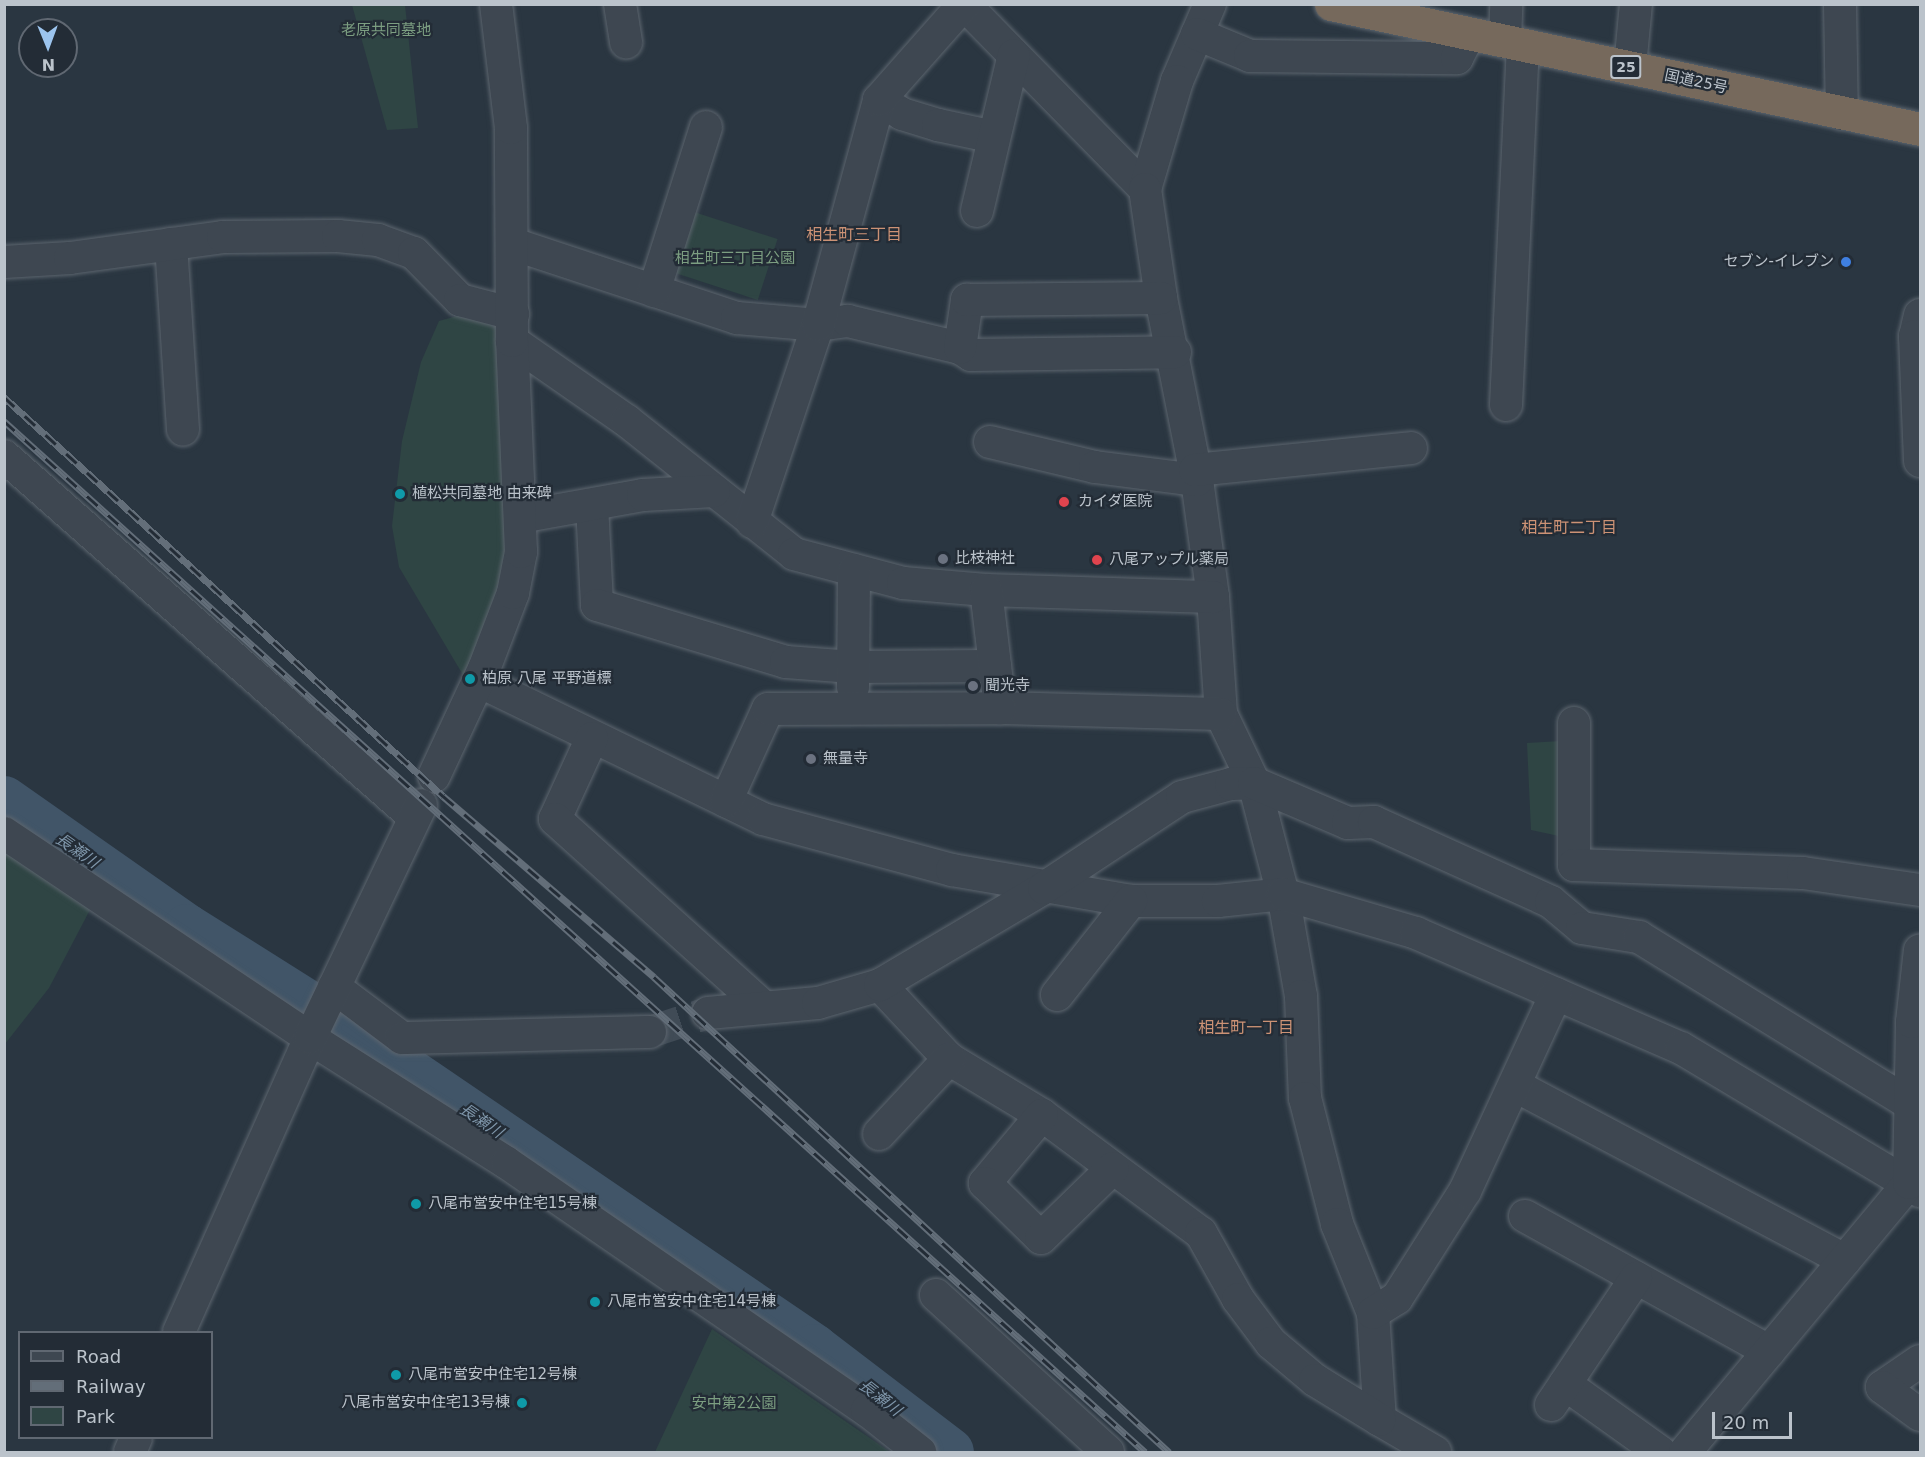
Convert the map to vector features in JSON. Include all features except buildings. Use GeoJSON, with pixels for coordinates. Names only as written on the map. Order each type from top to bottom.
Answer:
{"type":"FeatureCollection","features":[{"type":"Feature","properties":{"kind":"highway","name":"国道25号"},"geometry":{"type":"LineString","coordinates":[[1331,4],[1920,129]]}},
{"type":"Feature","properties":{"kind":"street"},"geometry":{"type":"LineString","coordinates":[[434,776],[479,681],[513,593],[521,552],[512,327],[512,128],[496,4]]}},
{"type":"Feature","properties":{"kind":"street"},"geometry":{"type":"LineString","coordinates":[[620,4],[626,43]]}},
{"type":"Feature","properties":{"kind":"street"},"geometry":{"type":"LineString","coordinates":[[752,522],[818,325],[879,100],[964,4],[1145,189]]}},
{"type":"Feature","properties":{"kind":"street"},"geometry":{"type":"LineString","coordinates":[[1210,4],[1176,81],[1145,189],[1161,298],[1175,352],[1181,401],[1196,475],[1214,597],[1221,714],[1254,783],[1283,894],[1301,996],[1305,1098],[1337,1224],[1373,1313],[1380,1420]]}},
{"type":"Feature","properties":{"kind":"street"},"geometry":{"type":"LineString","coordinates":[[1506,4],[1514,44],[1506,405]]}},
{"type":"Feature","properties":{"kind":"street"},"geometry":{"type":"LineString","coordinates":[[1630,68],[1636,4]]}},
{"type":"Feature","properties":{"kind":"street"},"geometry":{"type":"LineString","coordinates":[[1840,4],[1842,114]]}},
{"type":"Feature","properties":{"kind":"street"},"geometry":{"type":"LineString","coordinates":[[1197,34],[1251,56],[1457,58],[1469,34]]}},
{"type":"Feature","properties":{"kind":"street"},"geometry":{"type":"LineString","coordinates":[[977,212],[1014,55]]}},
{"type":"Feature","properties":{"kind":"street"},"geometry":{"type":"LineString","coordinates":[[879,100],[902,114],[938,125],[994,137]]}},
{"type":"Feature","properties":{"kind":"street"},"geometry":{"type":"LineString","coordinates":[[654,291],[706,127]]}},
{"type":"Feature","properties":{"kind":"street"},"geometry":{"type":"LineString","coordinates":[[4,262],[70,258],[223,237],[338,236],[378,240],[414,253],[460,300],[512,327],[794,554],[903,582],[986,590],[1214,597]]}},
{"type":"Feature","properties":{"kind":"street"},"geometry":{"type":"LineString","coordinates":[[171,244],[183,429]]}},
{"type":"Feature","properties":{"kind":"street"},"geometry":{"type":"LineString","coordinates":[[513,244],[737,318],[818,325],[848,321],[960,348],[971,355],[1175,352]]}},
{"type":"Feature","properties":{"kind":"street"},"geometry":{"type":"LineString","coordinates":[[960,348],[967,300],[1161,298]]}},
{"type":"Feature","properties":{"kind":"street"},"geometry":{"type":"LineString","coordinates":[[1920,315],[1916,336],[1920,461]]}},
{"type":"Feature","properties":{"kind":"street"},"geometry":{"type":"LineString","coordinates":[[990,442],[1095,467],[1196,475],[1411,448]]}},
{"type":"Feature","properties":{"kind":"street"},"geometry":{"type":"LineString","coordinates":[[4,456],[417,811],[321,1015],[179,1331]]}},
{"type":"Feature","properties":{"kind":"street"},"geometry":{"type":"LineString","coordinates":[[520,517],[643,495],[714,491]]}},
{"type":"Feature","properties":{"kind":"street"},"geometry":{"type":"LineString","coordinates":[[592,505],[597,605],[786,662],[853,667],[995,666]]}},
{"type":"Feature","properties":{"kind":"street"},"geometry":{"type":"LineString","coordinates":[[852,709],[854,570]]}},
{"type":"Feature","properties":{"kind":"street"},"geometry":{"type":"LineString","coordinates":[[986,590],[1000,708]]}},
{"type":"Feature","properties":{"kind":"street"},"geometry":{"type":"LineString","coordinates":[[726,801],[768,709],[786,662]]}},
{"type":"Feature","properties":{"kind":"street"},"geometry":{"type":"LineString","coordinates":[[479,681],[592,738],[763,819],[952,870],[1044,888],[1131,901],[1218,901],[1283,894],[1416,933],[1681,1048],[1915,1187]]}},
{"type":"Feature","properties":{"kind":"street"},"geometry":{"type":"LineString","coordinates":[[768,709],[1000,708],[1221,714]]}},
{"type":"Feature","properties":{"kind":"street"},"geometry":{"type":"LineString","coordinates":[[1562,911],[1574,865],[1574,723]]}},
{"type":"Feature","properties":{"kind":"street"},"geometry":{"type":"LineString","coordinates":[[592,738],[555,819],[764,1006]]}},
{"type":"Feature","properties":{"kind":"street"},"geometry":{"type":"LineString","coordinates":[[708,1013],[764,1006],[818,1003],[880,985],[1044,888],[1182,797],[1231,784],[1254,783],[1348,823],[1374,822],[1551,902],[1582,928],[1640,937],[1916,1107]]}},
{"type":"Feature","properties":{"kind":"street"},"geometry":{"type":"LineString","coordinates":[[4,833],[321,1015],[516,1170],[867,1410],[920,1452]]}},
{"type":"Feature","properties":{"kind":"street"},"geometry":{"type":"LineString","coordinates":[[1574,865],[1803,873],[1920,890]]}},
{"type":"Feature","properties":{"kind":"street"},"geometry":{"type":"LineString","coordinates":[[1057,995],[1131,901]]}},
{"type":"Feature","properties":{"kind":"street"},"geometry":{"type":"LineString","coordinates":[[1695,1449],[1769,1351],[1845,1260],[1915,1187],[1916,1107],[1912,1022],[1920,950]]}},
{"type":"Feature","properties":{"kind":"street"},"geometry":{"type":"LineString","coordinates":[[880,985],[948,1059],[1042,1115],[1201,1233],[1238,1299],[1271,1343],[1315,1380],[1436,1452]]}},
{"type":"Feature","properties":{"kind":"street"},"geometry":{"type":"LineString","coordinates":[[1373,1313],[1397,1298],[1465,1191],[1516,1086],[1556,994]]}},
{"type":"Feature","properties":{"kind":"street"},"geometry":{"type":"LineString","coordinates":[[321,1015],[402,1038],[650,1032]]}},
{"type":"Feature","properties":{"kind":"street"},"geometry":{"type":"LineString","coordinates":[[879,1134],[948,1059]]}},
{"type":"Feature","properties":{"kind":"street"},"geometry":{"type":"LineString","coordinates":[[1516,1086],[1845,1260]]}},
{"type":"Feature","properties":{"kind":"street"},"geometry":{"type":"LineString","coordinates":[[1042,1115],[985,1183],[1041,1238],[1113,1168]]}},
{"type":"Feature","properties":{"kind":"street"},"geometry":{"type":"LineString","coordinates":[[1525,1216],[1769,1351]]}},
{"type":"Feature","properties":{"kind":"street"},"geometry":{"type":"LineString","coordinates":[[1636,1278],[1558,1395],[1660,1452]]}},
{"type":"Feature","properties":{"kind":"street"},"geometry":{"type":"LineString","coordinates":[[936,1295],[1108,1452]]}},
{"type":"Feature","properties":{"kind":"street"},"geometry":{"type":"LineString","coordinates":[[1920,1361],[1881,1388],[1920,1415]]}},
{"type":"Feature","properties":{"kind":"green space","name":"老原共同墓地"},"geometry":{"type":"Polygon","coordinates":[[[352,5],[405,5],[418,128],[387,130],[352,5]]]}},
{"type":"Feature","properties":{"kind":"green space","name":"相生町三丁目公園"},"geometry":{"type":"Polygon","coordinates":[[[691,211],[778,239],[758,300],[671,272],[691,211]]]}},
{"type":"Feature","properties":{"kind":"green space"},"geometry":{"type":"Polygon","coordinates":[[[457,316],[499,326],[510,537],[500,592],[485,637],[463,675],[399,567],[392,526],[402,441],[421,362],[439,321],[457,316]]]}},
{"type":"Feature","properties":{"kind":"green space"},"geometry":{"type":"Polygon","coordinates":[[[1561,741],[1559,836],[1531,830],[1527,743],[1561,741]]]}},
{"type":"Feature","properties":{"kind":"green space"},"geometry":{"type":"Polygon","coordinates":[[[5,845],[92,906],[49,988],[5,1044],[5,845]]]}},
{"type":"Feature","properties":{"kind":"green space","name":"安中第2公園"},"geometry":{"type":"Polygon","coordinates":[[[712,1329],[890,1452],[655,1452],[712,1329]]]}},
{"type":"Feature","properties":{"kind":"waterway","name":"長瀬川"},"geometry":{"type":"LineString","coordinates":[[4,800],[187,928],[336,1022],[814,1348],[950,1452]]}},
{"type":"Feature","properties":{"kind":"tunnel"},"geometry":{"type":"LineString","coordinates":[[650,1032],[708,1013]]}},
{"type":"Feature","properties":{"kind":"railway"},"geometry":{"type":"LineString","coordinates":[[4,397],[443,796],[654,977],[1169,1452]]}},
{"type":"Feature","properties":{"kind":"railway"},"geometry":{"type":"LineString","coordinates":[[4,421],[1145,1452]]}},
{"type":"Feature","properties":{"kind":"place","name":"セブン-イレブン"},"geometry":{"type":"Point","coordinates":[1846,262]}},
{"type":"Feature","properties":{"kind":"place","name":"植松共同墓地 由来碑"},"geometry":{"type":"Point","coordinates":[400,494]}},
{"type":"Feature","properties":{"kind":"place","name":"カイダ医院"},"geometry":{"type":"Point","coordinates":[1064,502]}},
{"type":"Feature","properties":{"kind":"place","name":"比枝神社"},"geometry":{"type":"Point","coordinates":[943,559]}},
{"type":"Feature","properties":{"kind":"place","name":"八尾アップル薬局"},"geometry":{"type":"Point","coordinates":[1097,560]}},
{"type":"Feature","properties":{"kind":"place","name":"柏原 八尾 平野道標"},"geometry":{"type":"Point","coordinates":[470,679]}},
{"type":"Feature","properties":{"kind":"place","name":"聞光寺"},"geometry":{"type":"Point","coordinates":[973,686]}},
{"type":"Feature","properties":{"kind":"place","name":"無量寺"},"geometry":{"type":"Point","coordinates":[811,759]}},
{"type":"Feature","properties":{"kind":"place","name":"八尾市営安中住宅15号棟"},"geometry":{"type":"Point","coordinates":[416,1204]}},
{"type":"Feature","properties":{"kind":"place","name":"八尾市営安中住宅14号棟"},"geometry":{"type":"Point","coordinates":[595,1302]}},
{"type":"Feature","properties":{"kind":"place","name":"八尾市営安中住宅12号棟"},"geometry":{"type":"Point","coordinates":[396,1375]}},
{"type":"Feature","properties":{"kind":"place","name":"八尾市営安中住宅13号棟"},"geometry":{"type":"Point","coordinates":[522,1403]}},
{"type":"Feature","properties":{"kind":"district","name":"相生町三丁目"},"geometry":{"type":"Point","coordinates":[854,235]}},
{"type":"Feature","properties":{"kind":"district","name":"相生町二丁目"},"geometry":{"type":"Point","coordinates":[1569,528]}},
{"type":"Feature","properties":{"kind":"district","name":"相生町一丁目"},"geometry":{"type":"Point","coordinates":[1246,1028]}}]}
